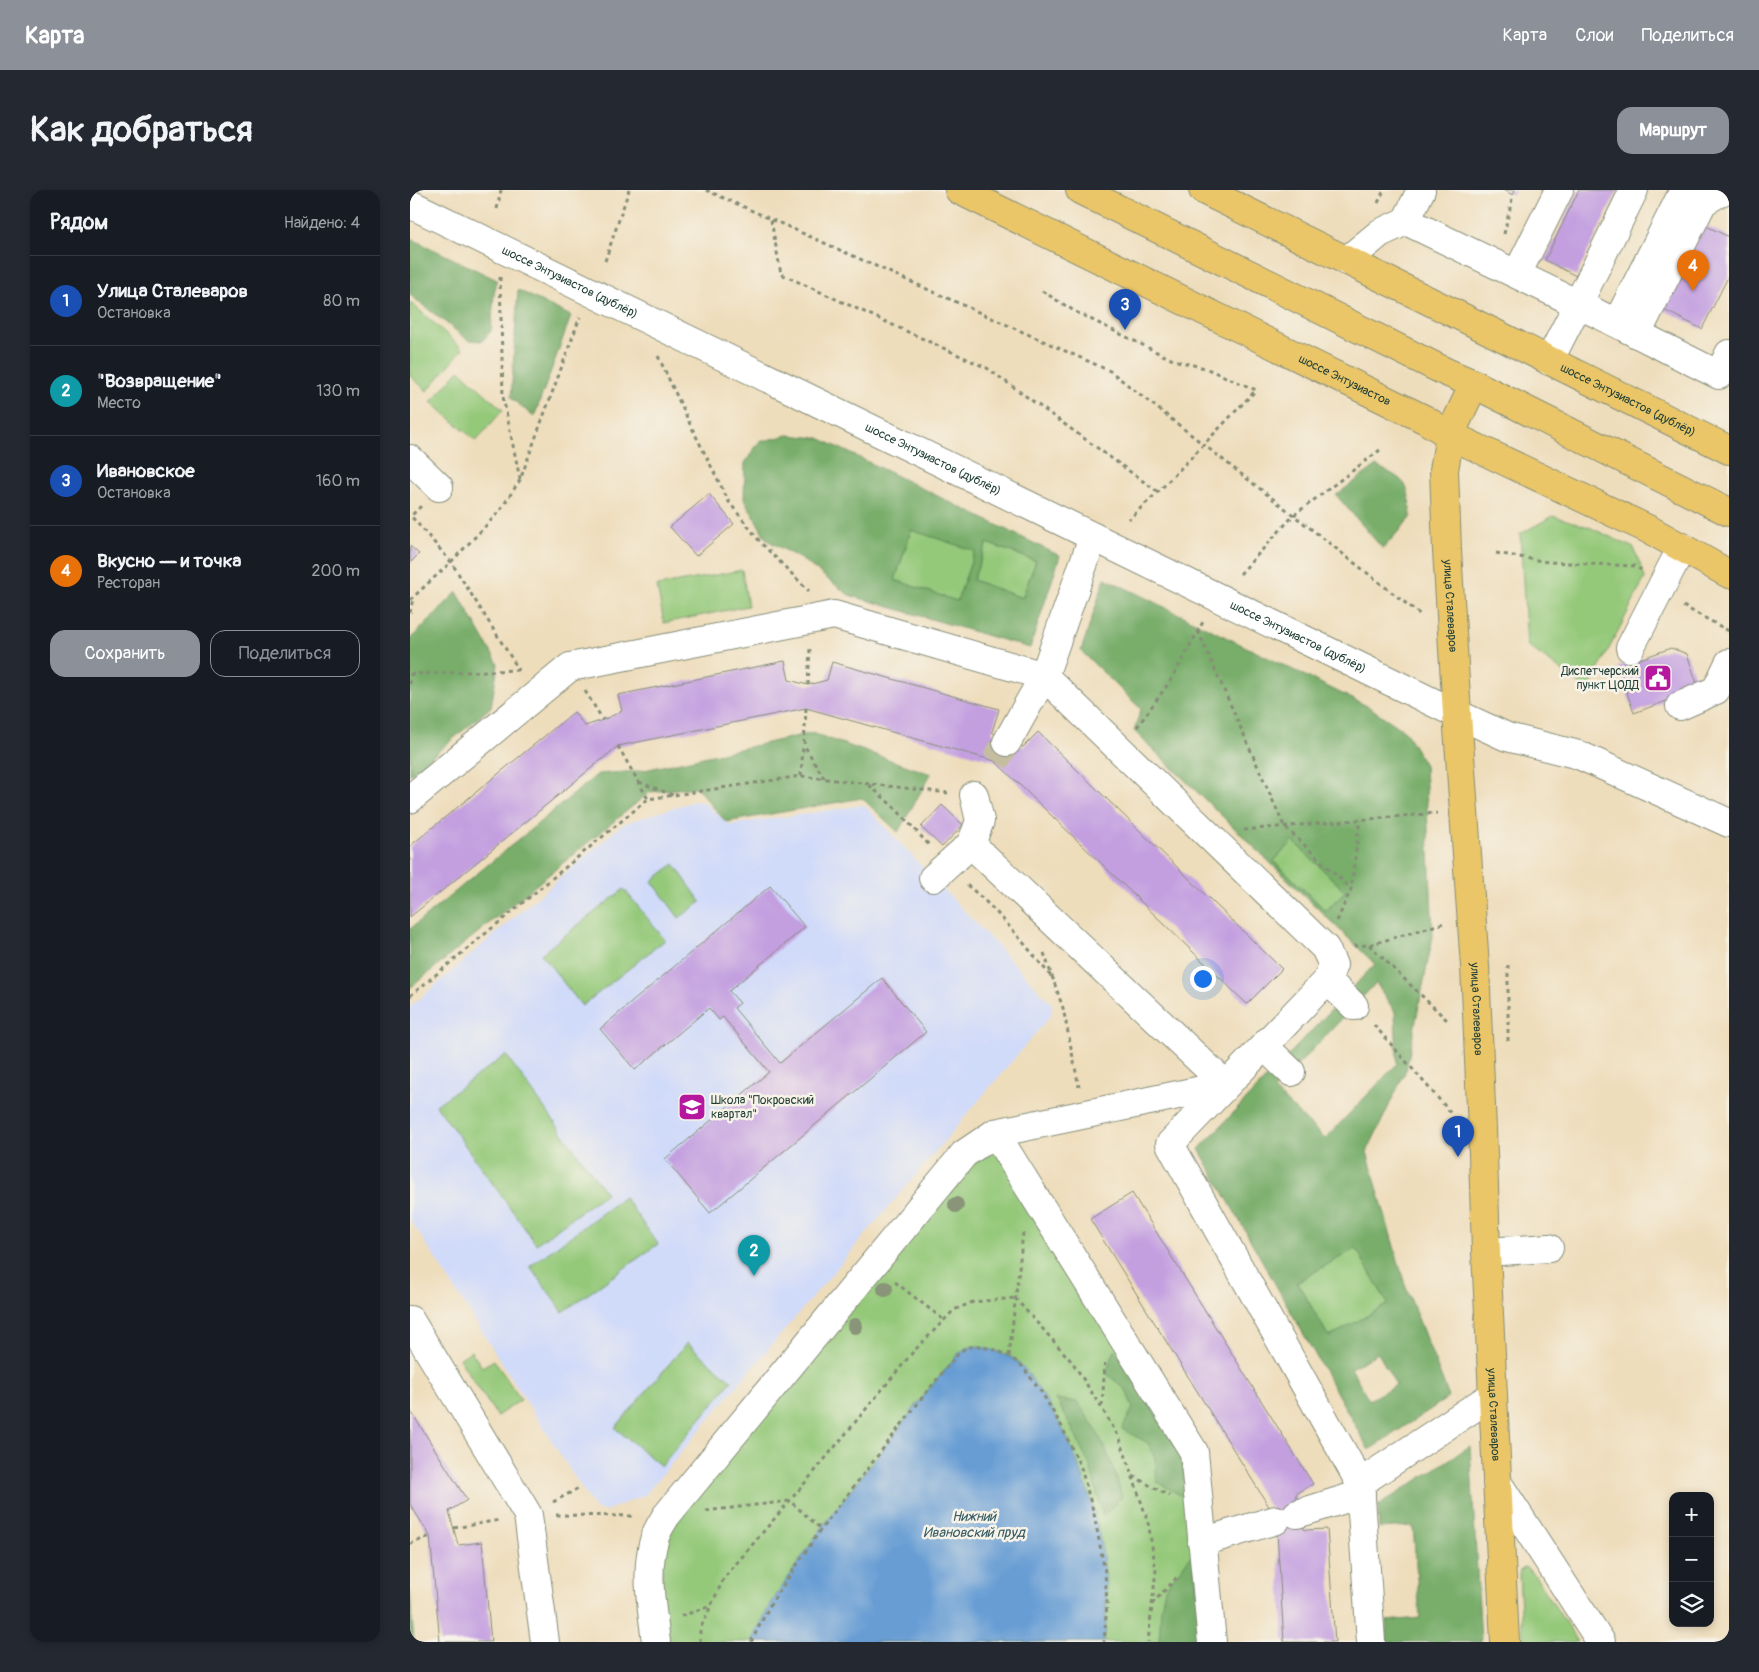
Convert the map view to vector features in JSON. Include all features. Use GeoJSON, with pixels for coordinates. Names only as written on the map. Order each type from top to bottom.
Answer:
{"type":"FeatureCollection","features":[{"type":"Feature","properties":{"kind":"main road","name":"шоссе Энтузиастов"},"geometry":{"type":"LineString","coordinates":[[959,190],[1424,419],[1450,435],[1652,531],[1729,574]]}},
{"type":"Feature","properties":{"kind":"main road"},"geometry":{"type":"LineString","coordinates":[[1080,190],[1729,512]]}},
{"type":"Feature","properties":{"kind":"main road","name":"шоссе Энтузиастов (дублёр)"},"geometry":{"type":"LineString","coordinates":[[1216,193],[1346,261],[1729,450]]}},
{"type":"Feature","properties":{"kind":"main road","name":"улица Сталеваров"},"geometry":{"type":"LineString","coordinates":[[1474,384],[1450,435],[1444,470],[1457,714],[1475,966],[1486,1252],[1505,1642]]}},
{"type":"Feature","properties":{"kind":"street"},"geometry":{"type":"LineString","coordinates":[[1346,261],[1380,233],[1406,221],[1421,190]]}},
{"type":"Feature","properties":{"kind":"street"},"geometry":{"type":"LineString","coordinates":[[1517,274],[1558,190]]}},
{"type":"Feature","properties":{"kind":"street"},"geometry":{"type":"LineString","coordinates":[[1549,361],[1634,190]]}},
{"type":"Feature","properties":{"kind":"street"},"geometry":{"type":"LineString","coordinates":[[1627,328],[1684,190]]}},
{"type":"Feature","properties":{"kind":"street"},"geometry":{"type":"LineString","coordinates":[[1627,328],[1703,202],[1724,190]]}},
{"type":"Feature","properties":{"kind":"street","name":"шоссе Энтузиастов (дублёр)"},"geometry":{"type":"LineString","coordinates":[[410,204],[1457,714],[1507,737],[1579,754],[1729,823]]}},
{"type":"Feature","properties":{"kind":"street"},"geometry":{"type":"LineString","coordinates":[[1406,221],[1627,328],[1719,375],[1729,354]]}},
{"type":"Feature","properties":{"kind":"street"},"geometry":{"type":"LineString","coordinates":[[410,460],[439,487]]}},
{"type":"Feature","properties":{"kind":"street"},"geometry":{"type":"LineString","coordinates":[[1006,742],[1044,676],[1093,537]]}},
{"type":"Feature","properties":{"kind":"street"},"geometry":{"type":"LineString","coordinates":[[1630,648],[1682,548]]}},
{"type":"Feature","properties":{"kind":"street"},"geometry":{"type":"LineString","coordinates":[[410,799],[589,654],[822,618],[1044,676],[1324,948],[1333,965],[1327,980],[1170,1144],[1361,1489],[1371,1642]]}},
{"type":"Feature","properties":{"kind":"street"},"geometry":{"type":"LineString","coordinates":[[1680,706],[1716,690],[1729,663]]}},
{"type":"Feature","properties":{"kind":"street"},"geometry":{"type":"LineString","coordinates":[[933,878],[971,844],[980,821],[974,796]]}},
{"type":"Feature","properties":{"kind":"street"},"geometry":{"type":"LineString","coordinates":[[971,844],[1226,1085]]}},
{"type":"Feature","properties":{"kind":"street"},"geometry":{"type":"LineString","coordinates":[[1327,980],[1364,1015]]}},
{"type":"Feature","properties":{"kind":"street"},"geometry":{"type":"LineString","coordinates":[[1264,1046],[1291,1072]]}},
{"type":"Feature","properties":{"kind":"street"},"geometry":{"type":"LineString","coordinates":[[656,1642],[649,1588],[649,1565],[655,1536],[666,1516],[964,1154],[995,1133],[1226,1085]]}},
{"type":"Feature","properties":{"kind":"street"},"geometry":{"type":"LineString","coordinates":[[995,1133],[1194,1452],[1212,1642]]}},
{"type":"Feature","properties":{"kind":"street"},"geometry":{"type":"LineString","coordinates":[[1486,1252],[1549,1248]]}},
{"type":"Feature","properties":{"kind":"street"},"geometry":{"type":"LineString","coordinates":[[410,1320],[528,1515],[545,1642]]}},
{"type":"Feature","properties":{"kind":"street"},"geometry":{"type":"LineString","coordinates":[[1202,1542],[1286,1517],[1361,1489],[1493,1395]]}},
{"type":"Feature","properties":{"kind":"street"},"geometry":{"type":"LineString","coordinates":[[1497,1482],[1601,1642]]}},
{"type":"Feature","properties":{"kind":"path"},"geometry":{"type":"LineString","coordinates":[[497,209],[501,190]]}},
{"type":"Feature","properties":{"kind":"path"},"geometry":{"type":"LineString","coordinates":[[604,262],[629,190]]}},
{"type":"Feature","properties":{"kind":"path"},"geometry":{"type":"LineString","coordinates":[[706,190],[1110,370],[1429,620]]}},
{"type":"Feature","properties":{"kind":"path"},"geometry":{"type":"LineString","coordinates":[[771,220],[781,274],[987,368],[1158,492]]}},
{"type":"Feature","properties":{"kind":"path"},"geometry":{"type":"LineString","coordinates":[[500,275],[504,397],[520,480]]}},
{"type":"Feature","properties":{"kind":"path"},"geometry":{"type":"LineString","coordinates":[[1042,291],[1076,312],[1173,360],[1205,368],[1256,390],[1130,519]]}},
{"type":"Feature","properties":{"kind":"path"},"geometry":{"type":"LineString","coordinates":[[410,600],[451,562],[499,512],[520,480],[581,316]]}},
{"type":"Feature","properties":{"kind":"path"},"geometry":{"type":"LineString","coordinates":[[655,348],[729,502],[822,618],[808,685]]}},
{"type":"Feature","properties":{"kind":"path"},"geometry":{"type":"LineString","coordinates":[[1240,574],[1294,515],[1380,450]]}},
{"type":"Feature","properties":{"kind":"path"},"geometry":{"type":"LineString","coordinates":[[439,487],[412,516],[451,562],[519,670]]}},
{"type":"Feature","properties":{"kind":"path"},"geometry":{"type":"LineString","coordinates":[[1496,553],[1548,562],[1635,566],[1664,583],[1681,605],[1729,631]]}},
{"type":"Feature","properties":{"kind":"path"},"geometry":{"type":"LineString","coordinates":[[410,613],[413,597]]}},
{"type":"Feature","properties":{"kind":"path"},"geometry":{"type":"LineString","coordinates":[[1118,748],[1134,731],[1173,677],[1204,618]]}},
{"type":"Feature","properties":{"kind":"path"},"geometry":{"type":"LineString","coordinates":[[1198,631],[1284,826],[1351,889]]}},
{"type":"Feature","properties":{"kind":"path"},"geometry":{"type":"LineString","coordinates":[[410,684],[411,674]]}},
{"type":"Feature","properties":{"kind":"path"},"geometry":{"type":"LineString","coordinates":[[802,776],[806,708]]}},
{"type":"Feature","properties":{"kind":"path"},"geometry":{"type":"LineString","coordinates":[[804,745],[824,779]]}},
{"type":"Feature","properties":{"kind":"path"},"geometry":{"type":"LineString","coordinates":[[618,746],[648,800]]}},
{"type":"Feature","properties":{"kind":"path"},"geometry":{"type":"LineString","coordinates":[[410,996],[648,800],[802,776],[974,796]]}},
{"type":"Feature","properties":{"kind":"path"},"geometry":{"type":"LineString","coordinates":[[638,782],[673,795]]}},
{"type":"Feature","properties":{"kind":"path"},"geometry":{"type":"LineString","coordinates":[[1206,833],[1439,813]]}},
{"type":"Feature","properties":{"kind":"path"},"geometry":{"type":"LineString","coordinates":[[1360,820],[1351,889],[1324,948],[1369,945],[1444,923]]}},
{"type":"Feature","properties":{"kind":"path"},"geometry":{"type":"LineString","coordinates":[[1041,945],[1063,1008],[1084,1115]]}},
{"type":"Feature","properties":{"kind":"path"},"geometry":{"type":"LineString","coordinates":[[1369,945],[1452,1024]]}},
{"type":"Feature","properties":{"kind":"path"},"geometry":{"type":"LineString","coordinates":[[1364,1015],[1456,1118]]}},
{"type":"Feature","properties":{"kind":"path"},"geometry":{"type":"LineString","coordinates":[[1009,1356],[1029,1188]]}},
{"type":"Feature","properties":{"kind":"path"},"geometry":{"type":"LineString","coordinates":[[873,1264],[944,1320]]}},
{"type":"Feature","properties":{"kind":"path"},"geometry":{"type":"LineString","coordinates":[[700,1642],[700,1629],[724,1578],[913,1352],[954,1310],[973,1302],[1015,1298]]}},
{"type":"Feature","properties":{"kind":"path"},"geometry":{"type":"LineString","coordinates":[[1015,1298],[1073,1362],[1120,1439],[1148,1522],[1156,1570],[1148,1642]]}},
{"type":"Feature","properties":{"kind":"path"},"geometry":{"type":"LineString","coordinates":[[751,1642],[770,1604],[821,1529],[928,1389],[959,1353],[966,1348],[977,1346],[995,1350],[1009,1356],[1022,1366],[1042,1393],[1062,1427],[1081,1468],[1094,1514],[1106,1572],[1107,1604],[1104,1642]]}},
{"type":"Feature","properties":{"kind":"path"},"geometry":{"type":"LineString","coordinates":[[1133,1476],[1199,1512]]}},
{"type":"Feature","properties":{"kind":"path"},"geometry":{"type":"LineString","coordinates":[[454,1528],[528,1515],[666,1516],[790,1501],[821,1529]]}},
{"type":"Feature","properties":{"kind":"path"},"geometry":{"type":"LineString","coordinates":[[410,1544],[430,1536]]}},
{"type":"Feature","properties":{"kind":"shaded area","name":"Школа \"Покровский квартал\""},"geometry":{"type":"Polygon","coordinates":[[[694,801],[705,803],[729,825],[864,805],[1052,1004],[1051,1015],[645,1495],[605,1511],[595,1509],[410,1219],[410,1007],[623,824],[694,801]]]}},
{"type":"Feature","properties":{"kind":"green space"},"geometry":{"type":"Polygon","coordinates":[[[410,238],[497,280],[491,331],[482,341],[468,340],[410,295],[410,238]]]}},
{"type":"Feature","properties":{"kind":"green space"},"geometry":{"type":"Polygon","coordinates":[[[518,290],[571,316],[534,417],[511,398],[518,290]]]}},
{"type":"Feature","properties":{"kind":"green space"},"geometry":{"type":"Polygon","coordinates":[[[410,302],[463,349],[427,391],[410,376],[410,302]]]}},
{"type":"Feature","properties":{"kind":"green space"},"geometry":{"type":"Polygon","coordinates":[[[459,370],[503,410],[476,441],[431,402],[459,370]]]}},
{"type":"Feature","properties":{"kind":"green space"},"geometry":{"type":"Polygon","coordinates":[[[788,435],[819,438],[1060,556],[1030,648],[849,595],[804,561],[767,540],[744,499],[745,463],[759,442],[788,435]],[[911,530],[895,580],[957,601],[975,551],[911,530]],[[987,543],[973,580],[1022,598],[1036,561],[987,543]]]}},
{"type":"Feature","properties":{"kind":"green space"},"geometry":{"type":"Polygon","coordinates":[[[1376,466],[1395,475],[1404,484],[1409,496],[1411,517],[1383,549],[1336,495],[1376,466]]]}},
{"type":"Feature","properties":{"kind":"green space"},"geometry":{"type":"Polygon","coordinates":[[[1553,516],[1589,527],[1634,548],[1645,578],[1588,690],[1527,645],[1520,534],[1553,516]]]}},
{"type":"Feature","properties":{"kind":"green space"},"geometry":{"type":"Polygon","coordinates":[[[912,529],[975,551],[957,602],[895,580],[912,529]]]}},
{"type":"Feature","properties":{"kind":"green space"},"geometry":{"type":"Polygon","coordinates":[[[987,543],[1036,561],[1022,598],[973,580],[987,543]]]}},
{"type":"Feature","properties":{"kind":"green space"},"geometry":{"type":"Polygon","coordinates":[[[742,570],[748,606],[664,623],[657,586],[742,570]]]}},
{"type":"Feature","properties":{"kind":"green space"},"geometry":{"type":"Polygon","coordinates":[[[1105,578],[1369,707],[1405,731],[1425,765],[1433,936],[1406,1070],[1367,1152],[1405,1285],[1449,1397],[1369,1450],[1199,1149],[1375,964],[1134,731],[1141,709],[1081,651],[1105,578]],[[1293,841],[1274,861],[1326,911],[1345,891],[1293,841]],[[1376,983],[1274,1090],[1325,1139],[1397,1064],[1395,1012],[1376,983]],[[1356,1248],[1297,1282],[1329,1337],[1388,1304],[1356,1248]],[[1378,1353],[1351,1368],[1369,1400],[1396,1385],[1378,1353]]]}},
{"type":"Feature","properties":{"kind":"green space"},"geometry":{"type":"Polygon","coordinates":[[[457,592],[498,664],[491,707],[410,775],[410,639],[457,592]]]}},
{"type":"Feature","properties":{"kind":"green space"},"geometry":{"type":"Polygon","coordinates":[[[812,733],[931,774],[898,832],[862,798],[726,822],[696,787],[650,792],[410,988],[410,929],[598,774],[640,771],[812,733]]]}},
{"type":"Feature","properties":{"kind":"green space"},"geometry":{"type":"Polygon","coordinates":[[[1293,841],[1345,891],[1326,911],[1274,861],[1293,841]]]}},
{"type":"Feature","properties":{"kind":"green space"},"geometry":{"type":"Polygon","coordinates":[[[674,864],[701,902],[679,918],[652,881],[674,864]]]}},
{"type":"Feature","properties":{"kind":"green space"},"geometry":{"type":"Polygon","coordinates":[[[624,889],[665,940],[582,1006],[541,954],[624,889]]]}},
{"type":"Feature","properties":{"kind":"green space"},"geometry":{"type":"Polygon","coordinates":[[[506,1055],[606,1193],[536,1244],[436,1105],[506,1055]]]}},
{"type":"Feature","properties":{"kind":"green space"},"geometry":{"type":"Polygon","coordinates":[[[996,1139],[1187,1456],[1204,1642],[662,1642],[662,1537],[966,1161],[996,1139]]]}},
{"type":"Feature","properties":{"kind":"green space"},"geometry":{"type":"Polygon","coordinates":[[[624,1197],[658,1244],[563,1312],[530,1266],[624,1197]]]}},
{"type":"Feature","properties":{"kind":"green space"},"geometry":{"type":"Polygon","coordinates":[[[1356,1248],[1388,1304],[1329,1338],[1297,1282],[1356,1248]]]}},
{"type":"Feature","properties":{"kind":"green space"},"geometry":{"type":"Polygon","coordinates":[[[687,1343],[732,1381],[661,1466],[615,1428],[687,1343]]]}},
{"type":"Feature","properties":{"kind":"green space"},"geometry":{"type":"Polygon","coordinates":[[[1115,1350],[1182,1457],[1186,1498],[1157,1482],[1155,1459],[1148,1443],[1122,1429],[1133,1408],[1126,1390],[1106,1373],[1115,1350]]]}},
{"type":"Feature","properties":{"kind":"green space"},"geometry":{"type":"Polygon","coordinates":[[[471,1351],[482,1367],[494,1360],[521,1400],[497,1416],[459,1359],[471,1351]]]}},
{"type":"Feature","properties":{"kind":"green space"},"geometry":{"type":"Polygon","coordinates":[[[1056,1399],[1077,1402],[1099,1435],[1110,1459],[1122,1497],[1103,1516],[1090,1466],[1056,1399]]]}},
{"type":"Feature","properties":{"kind":"green space"},"geometry":{"type":"Polygon","coordinates":[[[1470,1446],[1481,1642],[1387,1642],[1386,1621],[1420,1618],[1413,1526],[1379,1528],[1378,1506],[1470,1446]]]}},
{"type":"Feature","properties":{"kind":"green space"},"geometry":{"type":"Polygon","coordinates":[[[1193,1553],[1202,1642],[1159,1642],[1161,1608],[1165,1588],[1193,1553]]]}},
{"type":"Feature","properties":{"kind":"green space"},"geometry":{"type":"Polygon","coordinates":[[[1525,1567],[1534,1574],[1578,1642],[1523,1642],[1519,1575],[1520,1570],[1525,1567]]]}},
{"type":"Feature","properties":{"kind":"green space"},"geometry":{"type":"Polygon","coordinates":[[[410,1591],[414,1642],[410,1642],[410,1591]]]}},
{"type":"Feature","properties":{"kind":"water","name":"Нижний Ивановский пруд"},"geometry":{"type":"Polygon","coordinates":[[[977,1346],[1006,1355],[1025,1369],[1051,1408],[1066,1435],[1089,1494],[1103,1556],[1106,1587],[1104,1642],[751,1642],[770,1605],[821,1529],[959,1353],[966,1348],[977,1346]]]}},
{"type":"Feature","properties":{"kind":"building"},"geometry":{"type":"Polygon","coordinates":[[[1503,190],[1515,190],[1513,195],[1503,190]]]}},
{"type":"Feature","properties":{"kind":"building"},"geometry":{"type":"Polygon","coordinates":[[[1579,190],[1618,190],[1576,276],[1545,260],[1579,190]]]}},
{"type":"Feature","properties":{"kind":"building"},"geometry":{"type":"Polygon","coordinates":[[[1700,223],[1729,237],[1729,275],[1702,329],[1658,307],[1700,223]]]}},
{"type":"Feature","properties":{"kind":"building"},"geometry":{"type":"Polygon","coordinates":[[[709,494],[734,524],[696,556],[670,527],[709,494]]]}},
{"type":"Feature","properties":{"kind":"building"},"geometry":{"type":"Polygon","coordinates":[[[410,546],[419,554],[410,563],[410,546]]]}},
{"type":"Feature","properties":{"kind":"building","name":"Диспетчерский пункт ЦОДД"},"geometry":{"type":"Polygon","coordinates":[[[1671,648],[1687,654],[1699,689],[1634,713],[1618,667],[1671,648]]]}},
{"type":"Feature","properties":{"kind":"building"},"geometry":{"type":"Polygon","coordinates":[[[785,661],[789,680],[808,685],[827,680],[832,662],[999,709],[992,732],[1007,742],[1023,747],[1038,732],[1282,969],[1247,1004],[995,761],[806,708],[618,746],[410,917],[410,846],[574,712],[585,726],[622,711],[618,695],[785,661]]]}},
{"type":"Feature","properties":{"kind":"building"},"geometry":{"type":"Polygon","coordinates":[[[942,805],[963,825],[942,847],[921,827],[942,805]]]}},
{"type":"Feature","properties":{"kind":"building"},"geometry":{"type":"Polygon","coordinates":[[[770,886],[805,927],[729,991],[740,1003],[734,1008],[780,1063],[882,978],[926,1032],[710,1213],[665,1159],[769,1072],[723,1017],[719,1020],[709,1008],[635,1070],[600,1029],[770,886]]]}},
{"type":"Feature","properties":{"kind":"building"},"geometry":{"type":"Polygon","coordinates":[[[1132,1193],[1313,1484],[1296,1494],[1297,1514],[1305,1530],[1327,1529],[1335,1642],[1284,1642],[1277,1532],[1271,1510],[1090,1219],[1132,1193]]]}},
{"type":"Feature","properties":{"kind":"building"},"geometry":{"type":"Polygon","coordinates":[[[410,1410],[467,1500],[449,1511],[458,1545],[482,1542],[491,1642],[440,1642],[430,1536],[410,1504],[410,1410]]]}},
{"type":"Feature","properties":{"kind":"tunnel"},"geometry":{"type":"LineString","coordinates":[[995,761],[1007,742]]}},
{"type":"Feature","properties":{"kind":"place","name":"Вкусно — и точка"},"geometry":{"type":"Point","coordinates":[1693,291]}},
{"type":"Feature","properties":{"kind":"place","name":"Ивановское"},"geometry":{"type":"Point","coordinates":[1125,330]}},
{"type":"Feature","properties":{"kind":"place","name":"Диспетчерский пункт ЦОДД"},"geometry":{"type":"Point","coordinates":[1658,678]}},
{"type":"Feature","properties":{"kind":"place","name":"Школа \"Покровский квартал\""},"geometry":{"type":"Point","coordinates":[692,1107]}},
{"type":"Feature","properties":{"kind":"place","name":"Улица Сталеваров"},"geometry":{"type":"Point","coordinates":[1458,1157]}},
{"type":"Feature","properties":{"kind":"place","name":"\"Возвращение\""},"geometry":{"type":"Point","coordinates":[754,1276]}}]}
